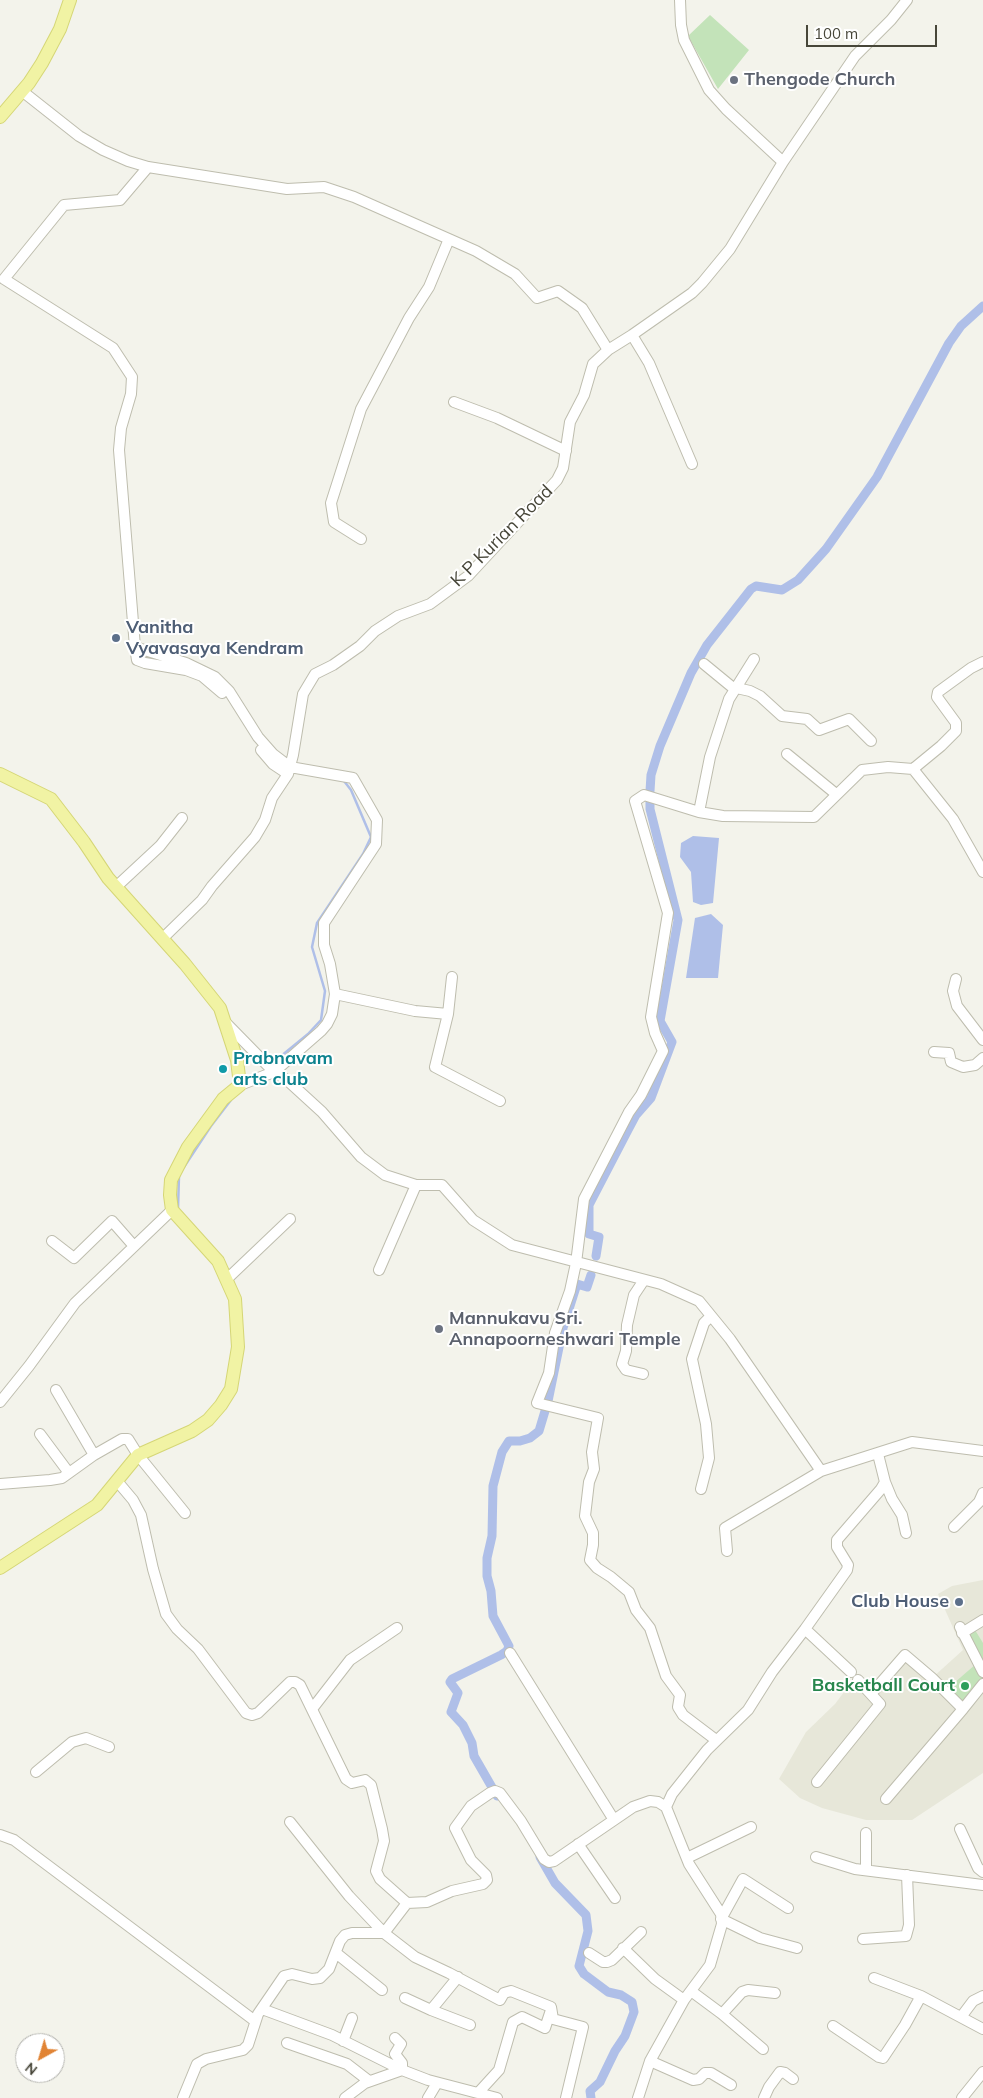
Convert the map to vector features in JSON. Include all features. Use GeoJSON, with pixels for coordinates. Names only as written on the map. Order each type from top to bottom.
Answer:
{"type":"FeatureCollection","features":[{"type":"Feature","properties":{"kind":"main road"},"geometry":{"type":"LineString","coordinates":[[0,117],[22,91],[52,44],[70,0]]}},
{"type":"Feature","properties":{"kind":"main road"},"geometry":{"type":"LineString","coordinates":[[0,774],[51,799],[84,842],[108,878],[163,938],[220,1008],[237,1060],[240,1085],[223,1099],[188,1147],[171,1180],[170,1195],[172,1210],[218,1261],[235,1299],[238,1347],[230,1389],[221,1405],[208,1420],[192,1431],[138,1455],[97,1505],[0,1568]]}},
{"type":"Feature","properties":{"kind":"street"},"geometry":{"type":"LineString","coordinates":[[680,0],[684,40],[709,90],[726,109],[784,162]]}},
{"type":"Feature","properties":{"kind":"street","name":"K P Kurian Road"},"geometry":{"type":"LineString","coordinates":[[163,938],[202,900],[255,837],[265,820],[272,798],[289,770],[303,694],[315,674],[334,665],[360,646],[375,631],[398,616],[430,604],[468,576],[557,480],[563,468],[570,422],[584,395],[593,364],[608,350],[632,336],[692,294],[702,283],[730,249],[784,162],[855,56],[891,20],[907,0]]}},
{"type":"Feature","properties":{"kind":"street"},"geometry":{"type":"LineString","coordinates":[[22,91],[87,140],[128,161],[148,167],[287,189],[324,187],[354,197],[476,251],[515,274],[537,298],[558,291],[582,308],[608,350]]}},
{"type":"Feature","properties":{"kind":"street"},"geometry":{"type":"LineString","coordinates":[[148,167],[120,200],[64,205],[4,279],[113,348],[132,377],[131,394],[121,428],[119,450],[134,647],[186,663],[215,677],[229,691],[258,736],[289,770],[353,778],[378,820],[376,844],[324,923],[324,944],[330,964],[335,994],[332,1014],[321,1031],[274,1072],[240,1085]]}},
{"type":"Feature","properties":{"kind":"street"},"geometry":{"type":"LineString","coordinates":[[361,540],[334,522],[331,503],[361,408],[409,318],[429,287],[449,239]]}},
{"type":"Feature","properties":{"kind":"street"},"geometry":{"type":"LineString","coordinates":[[632,336],[649,363],[692,464]]}},
{"type":"Feature","properties":{"kind":"street"},"geometry":{"type":"LineString","coordinates":[[454,402],[497,418],[566,450]]}},
{"type":"Feature","properties":{"kind":"street"},"geometry":{"type":"LineString","coordinates":[[699,812],[710,757],[729,699],[754,659]]}},
{"type":"Feature","properties":{"kind":"street"},"geometry":{"type":"LineString","coordinates":[[716,1740],[683,1715],[678,1707],[680,1695],[666,1676],[650,1628],[636,1610],[629,1592],[597,1568],[590,1560],[593,1533],[584,1516],[589,1482],[594,1469],[592,1452],[598,1418],[538,1403],[549,1373],[555,1333],[580,1264],[584,1199],[663,1051],[655,1033],[651,1017],[668,913],[636,801],[644,795],[699,812],[723,816],[814,817],[862,770],[888,767],[913,769],[941,746],[956,731],[956,723],[937,697],[938,692],[970,668],[983,662]]}},
{"type":"Feature","properties":{"kind":"street"},"geometry":{"type":"LineString","coordinates":[[704,664],[732,686],[760,696],[782,716],[807,719],[819,730],[849,719],[871,741]]}},
{"type":"Feature","properties":{"kind":"street"},"geometry":{"type":"LineString","coordinates":[[787,754],[836,794]]}},
{"type":"Feature","properties":{"kind":"street"},"geometry":{"type":"LineString","coordinates":[[913,769],[953,819],[983,872]]}},
{"type":"Feature","properties":{"kind":"street"},"geometry":{"type":"LineString","coordinates":[[117,886],[144,862],[182,818]]}},
{"type":"Feature","properties":{"kind":"street"},"geometry":{"type":"LineString","coordinates":[[452,977],[448,1014],[435,1067],[500,1100]]}},
{"type":"Feature","properties":{"kind":"street"},"geometry":{"type":"LineString","coordinates":[[956,978],[953,991],[957,1006],[983,1040]]}},
{"type":"Feature","properties":{"kind":"street"},"geometry":{"type":"LineString","coordinates":[[335,994],[415,1011],[448,1014]]}},
{"type":"Feature","properties":{"kind":"street"},"geometry":{"type":"LineString","coordinates":[[226,1023],[274,1072],[287,1080],[322,1112],[362,1157],[385,1175],[416,1185],[442,1185],[474,1220],[512,1245],[661,1284],[699,1300],[730,1339],[821,1471]]}},
{"type":"Feature","properties":{"kind":"street"},"geometry":{"type":"LineString","coordinates":[[934,1052],[949,1053],[952,1062],[963,1067],[975,1065],[983,1058]]}},
{"type":"Feature","properties":{"kind":"street"},"geometry":{"type":"LineString","coordinates":[[379,1270],[416,1185]]}},
{"type":"Feature","properties":{"kind":"street"},"geometry":{"type":"LineString","coordinates":[[0,1402],[74,1303],[172,1210]]}},
{"type":"Feature","properties":{"kind":"street"},"geometry":{"type":"LineString","coordinates":[[227,1279],[290,1219]]}},
{"type":"Feature","properties":{"kind":"street"},"geometry":{"type":"LineString","coordinates":[[52,1241],[74,1258],[112,1221],[133,1245]]}},
{"type":"Feature","properties":{"kind":"street"},"geometry":{"type":"LineString","coordinates":[[643,1374],[626,1370],[622,1364],[626,1351],[627,1325],[634,1295],[644,1280]]}},
{"type":"Feature","properties":{"kind":"street"},"geometry":{"type":"LineString","coordinates":[[701,1489],[709,1458],[706,1424],[692,1359],[704,1322],[711,1316]]}},
{"type":"Feature","properties":{"kind":"street"},"geometry":{"type":"LineString","coordinates":[[56,1390],[94,1455]]}},
{"type":"Feature","properties":{"kind":"street"},"geometry":{"type":"LineString","coordinates":[[40,1434],[69,1473]]}},
{"type":"Feature","properties":{"kind":"street"},"geometry":{"type":"LineString","coordinates":[[0,1484],[62,1478],[94,1455],[122,1439],[128,1439],[138,1455],[185,1513]]}},
{"type":"Feature","properties":{"kind":"street"},"geometry":{"type":"LineString","coordinates":[[727,1551],[725,1528],[821,1471],[912,1442],[983,1451]]}},
{"type":"Feature","properties":{"kind":"street"},"geometry":{"type":"LineString","coordinates":[[878,1454],[885,1482],[892,1500],[902,1515],[906,1533]]}},
{"type":"Feature","properties":{"kind":"street"},"geometry":{"type":"LineString","coordinates":[[117,1481],[133,1500],[141,1515],[153,1569],[166,1614],[177,1629],[198,1649],[246,1713],[252,1715],[258,1712],[290,1682],[295,1682],[300,1685],[346,1779],[352,1783],[365,1780],[371,1785],[384,1841],[376,1871],[380,1879],[407,1903],[427,1902],[452,1891],[483,1884],[487,1880],[486,1875],[471,1860],[455,1828],[471,1806],[494,1792],[500,1793],[521,1821],[544,1858],[549,1862],[554,1861],[632,1807],[650,1801],[658,1802],[666,1807],[687,1858],[722,1919],[760,1938],[797,1948]]}},
{"type":"Feature","properties":{"kind":"street"},"geometry":{"type":"LineString","coordinates":[[666,1807],[672,1794],[716,1740],[748,1710],[772,1672],[805,1630],[847,1570],[848,1565],[836,1547],[837,1540],[885,1482]]}},
{"type":"Feature","properties":{"kind":"street"},"geometry":{"type":"LineString","coordinates":[[954,1527],[979,1502],[983,1493]]}},
{"type":"Feature","properties":{"kind":"street"},"geometry":{"type":"LineString","coordinates":[[983,1620],[961,1630],[983,1672]]}},
{"type":"Feature","properties":{"kind":"street"},"geometry":{"type":"LineString","coordinates":[[312,1709],[350,1660],[397,1628]]}},
{"type":"Feature","properties":{"kind":"street"},"geometry":{"type":"LineString","coordinates":[[805,1630],[854,1676],[880,1704],[817,1782]]}},
{"type":"Feature","properties":{"kind":"street"},"geometry":{"type":"LineString","coordinates":[[510,1653],[614,1820]]}},
{"type":"Feature","properties":{"kind":"street"},"geometry":{"type":"LineString","coordinates":[[871,1694],[904,1656],[932,1678],[963,1709]]}},
{"type":"Feature","properties":{"kind":"street"},"geometry":{"type":"LineString","coordinates":[[886,1799],[983,1684]]}},
{"type":"Feature","properties":{"kind":"street"},"geometry":{"type":"LineString","coordinates":[[36,1772],[72,1742],[86,1738],[109,1747]]}},
{"type":"Feature","properties":{"kind":"street"},"geometry":{"type":"LineString","coordinates":[[290,1822],[348,1896],[384,1933],[414,1957],[458,1977],[500,2000],[508,1990],[552,2007]]}},
{"type":"Feature","properties":{"kind":"street"},"geometry":{"type":"LineString","coordinates":[[687,1858],[752,1827]]}},
{"type":"Feature","properties":{"kind":"street"},"geometry":{"type":"LineString","coordinates":[[960,1829],[978,1868],[983,1872]]}},
{"type":"Feature","properties":{"kind":"street"},"geometry":{"type":"LineString","coordinates":[[866,1833],[866,1870]]}},
{"type":"Feature","properties":{"kind":"street"},"geometry":{"type":"LineString","coordinates":[[0,1835],[14,1840],[256,2021]]}},
{"type":"Feature","properties":{"kind":"street"},"geometry":{"type":"LineString","coordinates":[[578,1844],[615,1898]]}},
{"type":"Feature","properties":{"kind":"street"},"geometry":{"type":"LineString","coordinates":[[816,1857],[866,1870],[983,1885]]}},
{"type":"Feature","properties":{"kind":"street"},"geometry":{"type":"LineString","coordinates":[[863,1939],[906,1936],[908,1925],[907,1875]]}},
{"type":"Feature","properties":{"kind":"street"},"geometry":{"type":"LineString","coordinates":[[638,2098],[650,2061],[684,2000],[710,1964],[722,1919],[743,1879],[788,1908]]}},
{"type":"Feature","properties":{"kind":"street"},"geometry":{"type":"LineString","coordinates":[[384,1933],[407,1903]]}},
{"type":"Feature","properties":{"kind":"street"},"geometry":{"type":"LineString","coordinates":[[589,1953],[603,1962],[607,1962],[641,1932]]}},
{"type":"Feature","properties":{"kind":"street"},"geometry":{"type":"LineString","coordinates":[[183,2098],[197,2064],[206,2059],[243,2050],[248,2044],[262,2009],[284,1976],[292,1974],[312,1979],[320,1978],[329,1969],[345,1935],[352,1933],[384,1933]]}},
{"type":"Feature","properties":{"kind":"street"},"geometry":{"type":"LineString","coordinates":[[623,1948],[655,1979],[684,2000]]}},
{"type":"Feature","properties":{"kind":"street"},"geometry":{"type":"LineString","coordinates":[[336,1953],[382,1990]]}},
{"type":"Feature","properties":{"kind":"street"},"geometry":{"type":"LineString","coordinates":[[431,2010],[458,1977]]}},
{"type":"Feature","properties":{"kind":"street"},"geometry":{"type":"LineString","coordinates":[[874,1978],[920,1996],[983,2029]]}},
{"type":"Feature","properties":{"kind":"street"},"geometry":{"type":"LineString","coordinates":[[722,2014],[742,1992],[748,1990],[775,1993]]}},
{"type":"Feature","properties":{"kind":"street"},"geometry":{"type":"LineString","coordinates":[[692,1991],[763,2048]]}},
{"type":"Feature","properties":{"kind":"street"},"geometry":{"type":"LineString","coordinates":[[833,2026],[883,2058],[905,2025],[920,1996]]}},
{"type":"Feature","properties":{"kind":"street"},"geometry":{"type":"LineString","coordinates":[[960,2017],[973,2000],[983,1996]]}},
{"type":"Feature","properties":{"kind":"street"},"geometry":{"type":"LineString","coordinates":[[405,1998],[470,2025]]}},
{"type":"Feature","properties":{"kind":"street"},"geometry":{"type":"LineString","coordinates":[[478,2093],[499,2070],[513,2022],[522,2017],[545,2028],[552,2007]]}},
{"type":"Feature","properties":{"kind":"street"},"geometry":{"type":"LineString","coordinates":[[552,2007],[553,2019],[583,2027],[566,2098]]}},
{"type":"Feature","properties":{"kind":"street"},"geometry":{"type":"LineString","coordinates":[[262,2009],[343,2041],[402,2070],[437,2082],[497,2098]]}},
{"type":"Feature","properties":{"kind":"street"},"geometry":{"type":"LineString","coordinates":[[343,2041],[352,2018]]}},
{"type":"Feature","properties":{"kind":"street"},"geometry":{"type":"LineString","coordinates":[[395,2038],[401,2044],[396,2054],[402,2064],[402,2070]]}},
{"type":"Feature","properties":{"kind":"street"},"geometry":{"type":"LineString","coordinates":[[287,2043],[347,2064],[369,2081]]}},
{"type":"Feature","properties":{"kind":"street"},"geometry":{"type":"LineString","coordinates":[[650,2061],[693,2080],[699,2079],[705,2073],[710,2073],[731,2085]]}},
{"type":"Feature","properties":{"kind":"street"},"geometry":{"type":"LineString","coordinates":[[345,2098],[353,2090],[369,2081],[402,2070]]}},
{"type":"Feature","properties":{"kind":"street"},"geometry":{"type":"LineString","coordinates":[[764,2098],[769,2087],[780,2072],[793,2079]]}},
{"type":"Feature","properties":{"kind":"street"},"geometry":{"type":"LineString","coordinates":[[962,2098],[983,2072]]}},
{"type":"Feature","properties":{"kind":"street"},"geometry":{"type":"LineString","coordinates":[[428,2098],[437,2082]]}},
{"type":"Feature","properties":{"kind":"shaded area"},"geometry":{"type":"Polygon","coordinates":[[[983,1580],[983,1773],[912,1820],[866,1820],[822,1808],[800,1798],[779,1779],[806,1732],[835,1704],[853,1680],[871,1694],[905,1655],[932,1678],[963,1650],[938,1594],[952,1586],[983,1580]]]}},
{"type":"Feature","properties":{"kind":"green space"},"geometry":{"type":"Polygon","coordinates":[[[710,15],[749,50],[718,89],[688,36],[710,15]]]}},
{"type":"Feature","properties":{"kind":"green space"},"geometry":{"type":"Polygon","coordinates":[[[975,1630],[983,1643],[983,1667],[965,1636],[975,1630]]]}},
{"type":"Feature","properties":{"kind":"green space","name":"Basketball Court"},"geometry":{"type":"Polygon","coordinates":[[[976,1664],[983,1676],[983,1683],[963,1709],[946,1690],[976,1664]]]}},
{"type":"Feature","properties":{"kind":"water"},"geometry":{"type":"Polygon","coordinates":[[[693,836],[719,838],[713,903],[701,905],[693,902],[691,872],[680,857],[681,843],[693,836]]]}},
{"type":"Feature","properties":{"kind":"water"},"geometry":{"type":"Polygon","coordinates":[[[711,914],[723,925],[718,978],[686,978],[695,918],[711,914]]]}},
{"type":"Feature","properties":{"kind":"waterway"},"geometry":{"type":"LineString","coordinates":[[650,791],[651,775],[660,746],[691,673],[707,645],[751,589],[756,586],[782,590],[798,580],[826,549],[877,477],[949,343],[961,326],[983,306]]}},
{"type":"Feature","properties":{"kind":"waterway"},"geometry":{"type":"LineString","coordinates":[[275,1061],[308,1034],[321,1020],[325,991],[312,947],[317,923],[363,854],[371,837],[351,790],[344,781]]}},
{"type":"Feature","properties":{"kind":"waterway"},"geometry":{"type":"LineString","coordinates":[[596,1256],[599,1237],[589,1234],[589,1205],[636,1115],[651,1098],[672,1042],[660,1021],[678,920],[650,809],[650,802]]}},
{"type":"Feature","properties":{"kind":"waterway"},"geometry":{"type":"LineString","coordinates":[[184,1167],[231,1100]]}},
{"type":"Feature","properties":{"kind":"waterway"},"geometry":{"type":"LineString","coordinates":[[178,1209],[179,1176]]}},
{"type":"Feature","properties":{"kind":"waterway"},"geometry":{"type":"LineString","coordinates":[[548,1401],[563,1328],[577,1284],[587,1287],[591,1275]]}},
{"type":"Feature","properties":{"kind":"waterway"},"geometry":{"type":"LineString","coordinates":[[497,1796],[474,1756],[472,1743],[463,1725],[451,1712],[458,1693],[450,1682],[452,1679],[501,1655],[507,1651],[509,1646],[493,1616],[491,1591],[487,1576],[487,1558],[492,1536],[493,1486],[502,1452],[509,1441],[520,1441],[530,1438],[539,1431],[545,1411]]}},
{"type":"Feature","properties":{"kind":"waterway"},"geometry":{"type":"LineString","coordinates":[[540,1857],[555,1883],[586,1915],[588,1931],[579,1966],[584,1974],[608,1992],[621,1995],[632,2002],[634,2012],[625,2036],[615,2051],[600,2082],[590,2091],[591,2098]]}},
{"type":"Feature","properties":{"kind":"place","name":"Thengode Church"},"geometry":{"type":"Point","coordinates":[734,80]}},
{"type":"Feature","properties":{"kind":"place","name":"Vanitha Vyavasaya Kendram"},"geometry":{"type":"Point","coordinates":[116,638]}},
{"type":"Feature","properties":{"kind":"place","name":"Prabnavam arts club"},"geometry":{"type":"Point","coordinates":[223,1069]}},
{"type":"Feature","properties":{"kind":"place","name":"Mannukavu Sri. Annapoorneshwari Temple"},"geometry":{"type":"Point","coordinates":[439,1329]}},
{"type":"Feature","properties":{"kind":"place","name":"Club House"},"geometry":{"type":"Point","coordinates":[959,1602]}},
{"type":"Feature","properties":{"kind":"place","name":"Basketball Court"},"geometry":{"type":"Point","coordinates":[965,1686]}}]}
